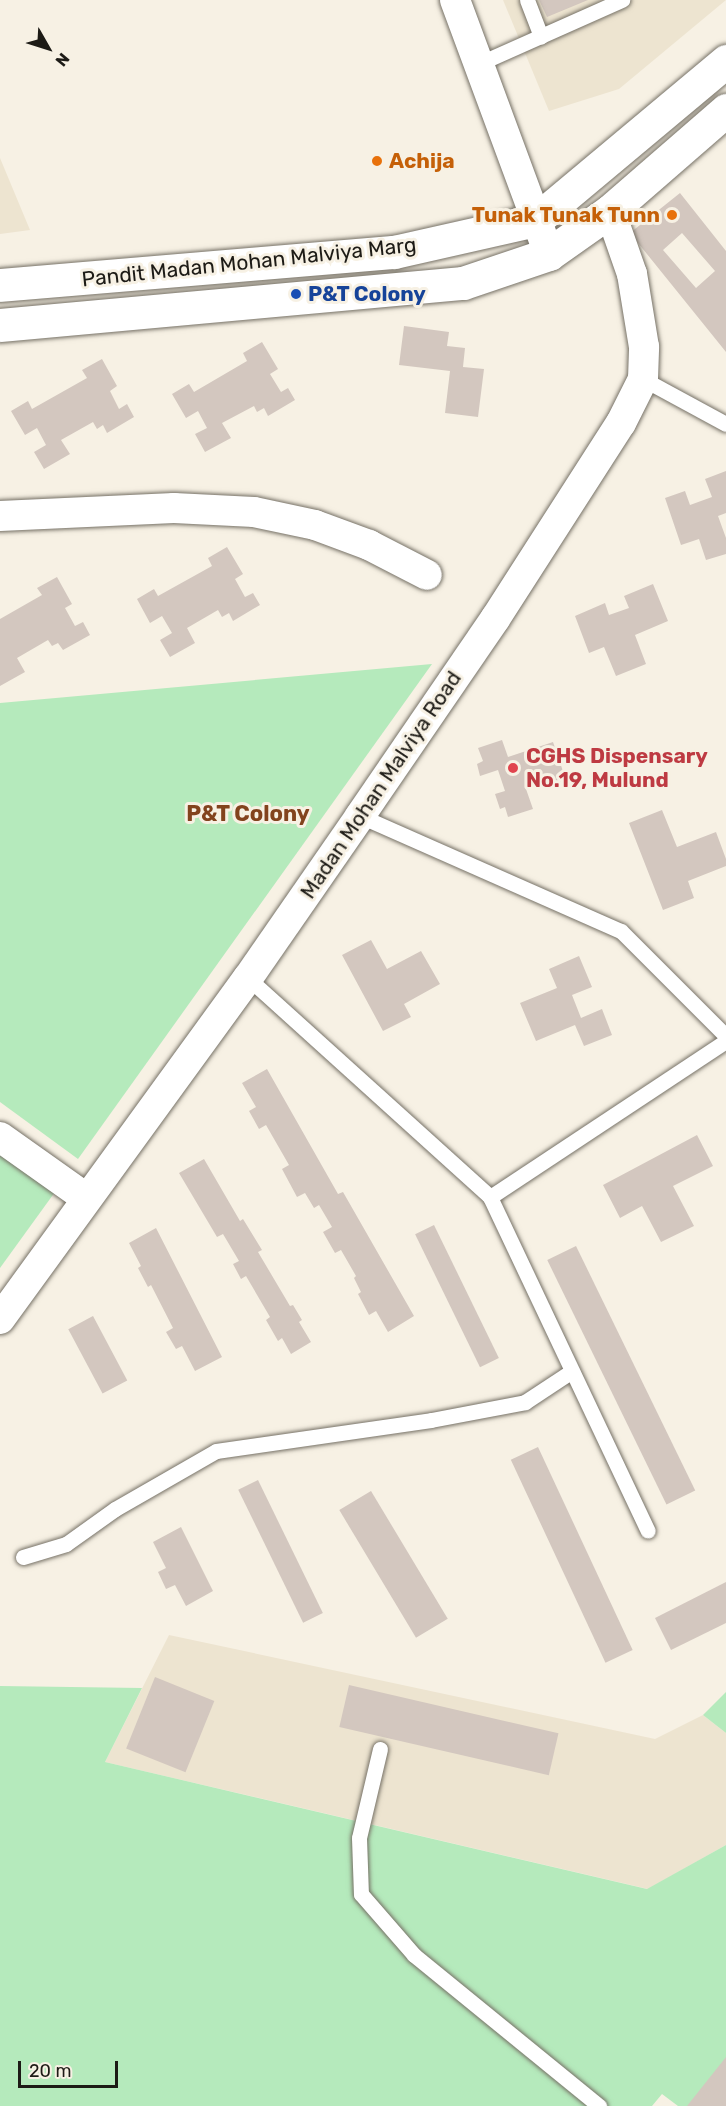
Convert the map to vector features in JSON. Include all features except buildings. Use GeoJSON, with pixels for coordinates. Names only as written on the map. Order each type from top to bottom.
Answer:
{"type":"FeatureCollection","features":[{"type":"Feature","properties":{"kind":"street"},"geometry":{"type":"LineString","coordinates":[[454,0],[549,254]]}},
{"type":"Feature","properties":{"kind":"street","name":"Pandit Madan Mohan Malviya Marg"},"geometry":{"type":"LineString","coordinates":[[0,285],[394,252],[536,220],[726,62]]}},
{"type":"Feature","properties":{"kind":"street","name":"Pandit Madan Mohan Malviya Marg"},"geometry":{"type":"LineString","coordinates":[[0,325],[463,283],[549,254],[610,211],[726,110]]}},
{"type":"Feature","properties":{"kind":"street","name":"Madan Mohan Malviya Road"},"geometry":{"type":"LineString","coordinates":[[0,1318],[248,978],[495,619],[621,423],[644,379],[644,347],[632,274],[610,211]]}},
{"type":"Feature","properties":{"kind":"street"},"geometry":{"type":"LineString","coordinates":[[0,516],[174,508],[254,513],[315,525],[369,545],[427,575]]}},
{"type":"Feature","properties":{"kind":"street"},"geometry":{"type":"LineString","coordinates":[[0,1137],[86,1198]]}},
{"type":"Feature","properties":{"kind":"lane"},"geometry":{"type":"LineString","coordinates":[[527,0],[541,36]]}},
{"type":"Feature","properties":{"kind":"lane"},"geometry":{"type":"LineString","coordinates":[[478,64],[622,0]]}},
{"type":"Feature","properties":{"kind":"lane"},"geometry":{"type":"LineString","coordinates":[[644,379],[726,424]]}},
{"type":"Feature","properties":{"kind":"lane"},"geometry":{"type":"LineString","coordinates":[[360,816],[621,931],[726,1036]]}},
{"type":"Feature","properties":{"kind":"lane"},"geometry":{"type":"LineString","coordinates":[[248,978],[490,1197],[648,1532]]}},
{"type":"Feature","properties":{"kind":"lane"},"geometry":{"type":"LineString","coordinates":[[490,1197],[726,1041]]}},
{"type":"Feature","properties":{"kind":"lane"},"geometry":{"type":"LineString","coordinates":[[22,1557],[66,1544],[115,1509],[216,1451],[431,1419],[525,1402],[572,1371]]}},
{"type":"Feature","properties":{"kind":"lane"},"geometry":{"type":"LineString","coordinates":[[380,1749],[359,1838],[361,1894],[414,1955],[599,2106]]}},
{"type":"Feature","properties":{"kind":"shaded area"},"geometry":{"type":"Polygon","coordinates":[[[503,0],[726,0],[619,89],[549,111],[503,0]]]}},
{"type":"Feature","properties":{"kind":"shaded area"},"geometry":{"type":"Polygon","coordinates":[[[0,158],[30,230],[0,234],[0,158]]]}},
{"type":"Feature","properties":{"kind":"shaded area"},"geometry":{"type":"Polygon","coordinates":[[[169,1635],[655,1739],[703,1715],[726,1733],[726,1845],[648,1889],[105,1762],[169,1635]]]}},
{"type":"Feature","properties":{"kind":"green space"},"geometry":{"type":"Polygon","coordinates":[[[432,664],[78,1159],[0,1102],[0,703],[432,664]]]}},
{"type":"Feature","properties":{"kind":"green space"},"geometry":{"type":"Polygon","coordinates":[[[0,1155],[55,1192],[0,1268],[0,1155]]]}},
{"type":"Feature","properties":{"kind":"green space"},"geometry":{"type":"Polygon","coordinates":[[[0,1686],[142,1688],[105,1762],[647,1889],[726,1845],[726,2072],[699,2106],[678,2106],[662,2094],[652,2106],[0,2106],[0,1686]]]}},
{"type":"Feature","properties":{"kind":"green space"},"geometry":{"type":"Polygon","coordinates":[[[726,1692],[726,1733],[703,1715],[726,1692]]]}},
{"type":"Feature","properties":{"kind":"place","name":"Achija"},"geometry":{"type":"Point","coordinates":[377,161]}},
{"type":"Feature","properties":{"kind":"place","name":"Tunak Tunak Tunn"},"geometry":{"type":"Point","coordinates":[672,215]}},
{"type":"Feature","properties":{"kind":"place","name":"P&T Colony"},"geometry":{"type":"Point","coordinates":[296,294]}},
{"type":"Feature","properties":{"kind":"place","name":"CGHS Dispensary No.19, Mulund"},"geometry":{"type":"Point","coordinates":[513,768]}},
{"type":"Feature","properties":{"kind":"district","name":"P&T Colony"},"geometry":{"type":"Point","coordinates":[248,814]}}]}
